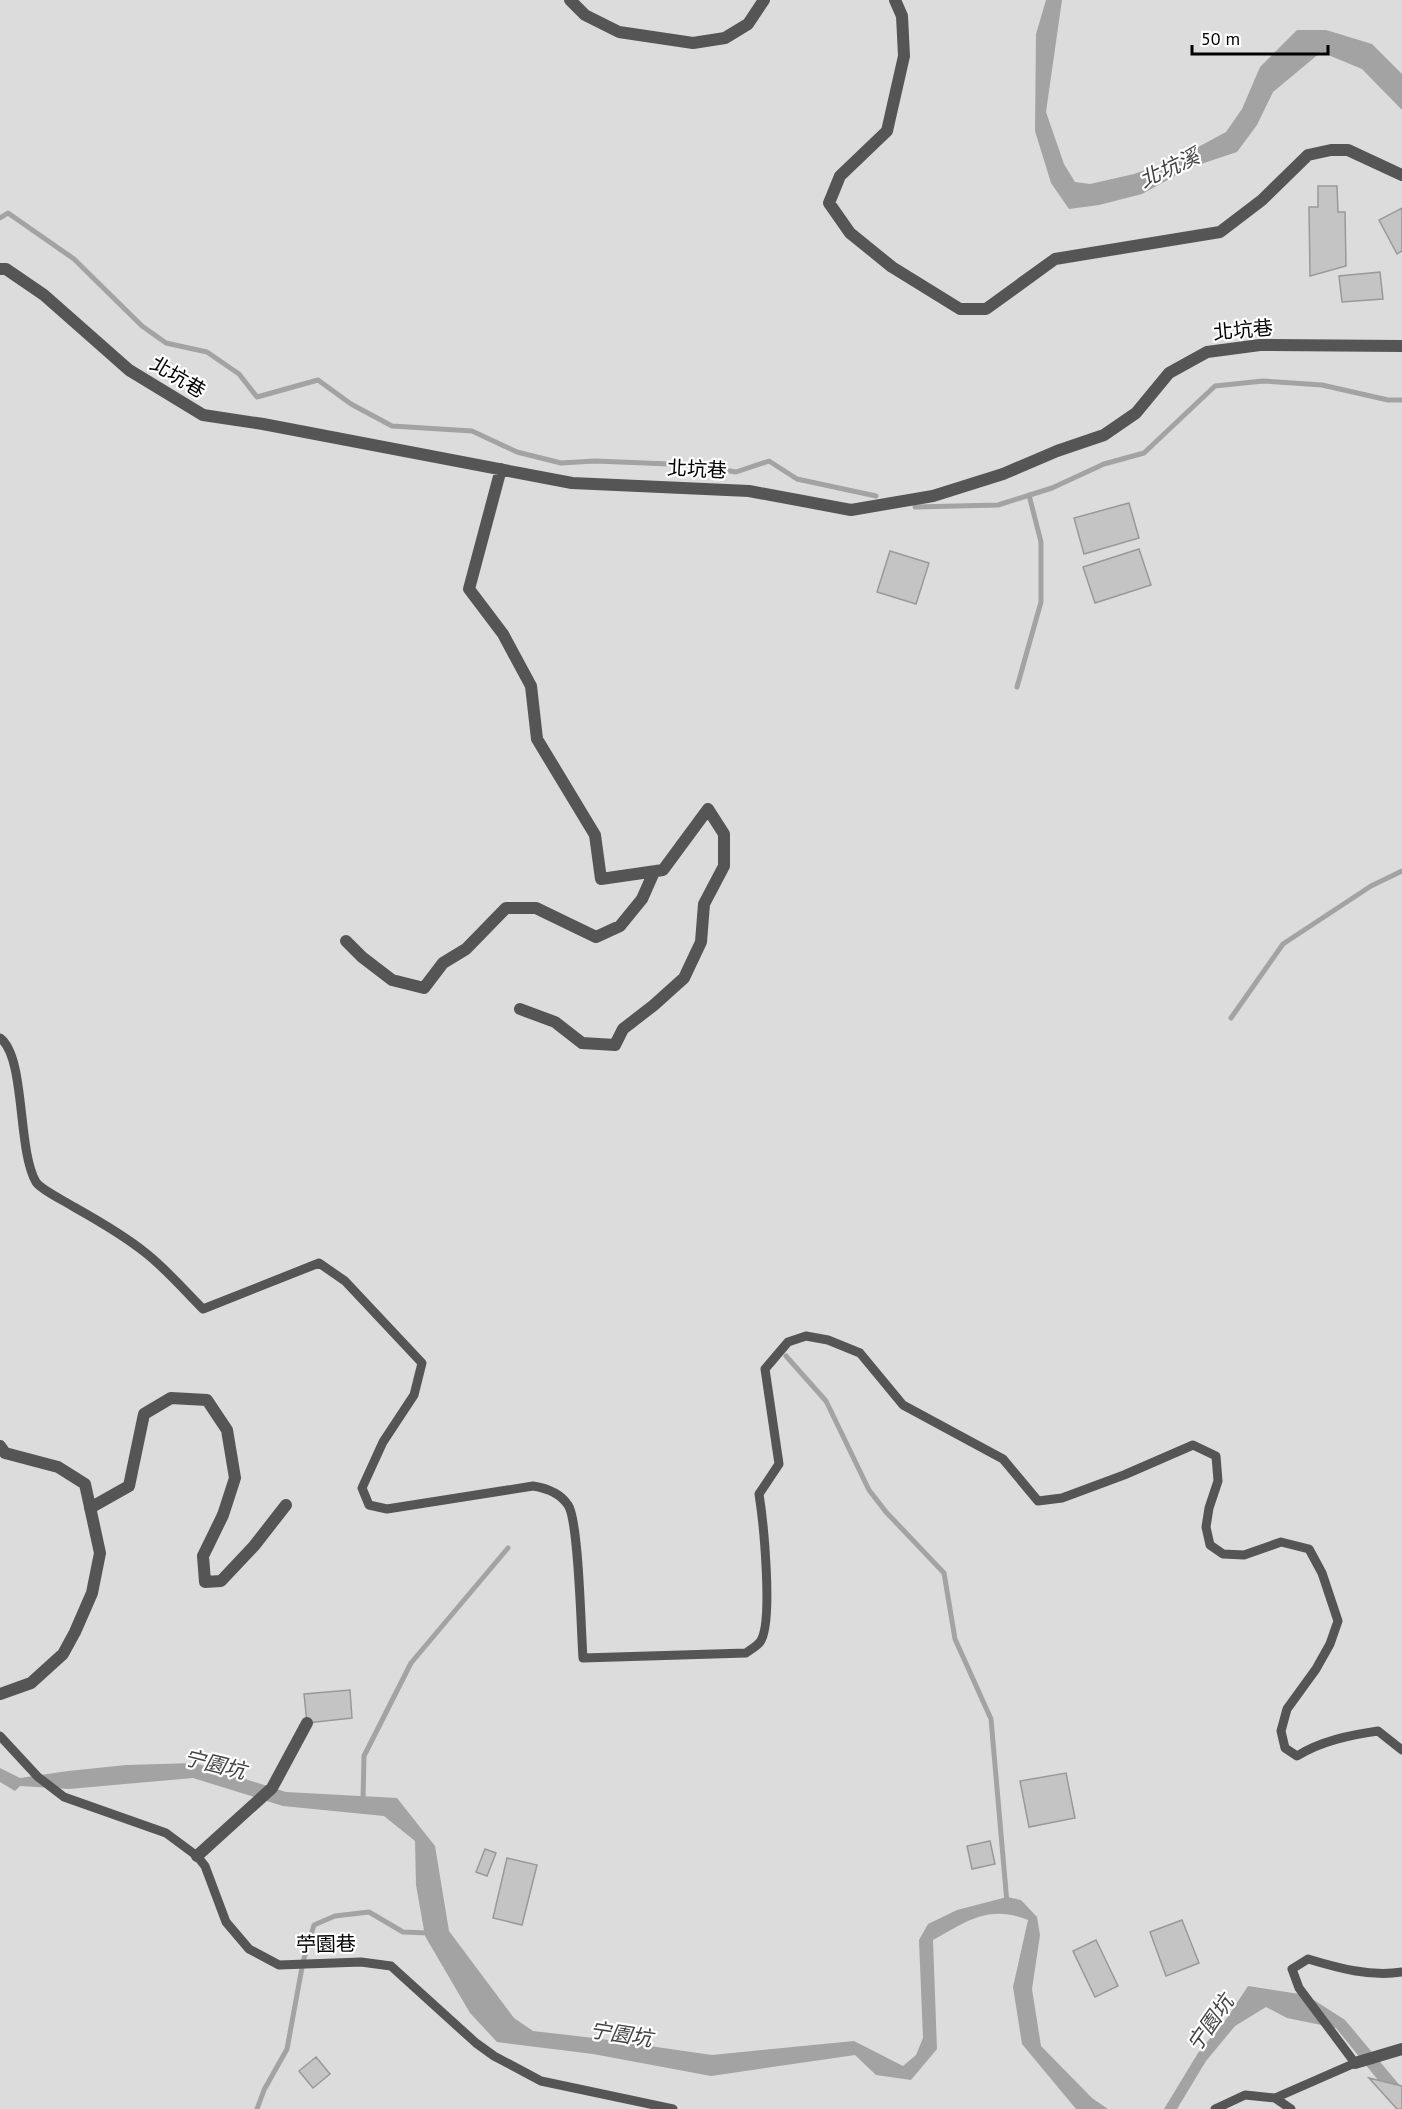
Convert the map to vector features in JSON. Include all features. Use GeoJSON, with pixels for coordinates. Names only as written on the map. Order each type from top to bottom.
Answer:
{"type":"FeatureCollection","features":[{"type":"Feature","properties":{"kind":"street"},"geometry":{"type":"LineString","coordinates":[[570,0],[585,15],[619,32],[693,43],[725,38],[748,24],[764,0]]}},
{"type":"Feature","properties":{"kind":"street"},"geometry":{"type":"LineString","coordinates":[[895,0],[902,16],[904,56],[887,131],[840,176],[830,203],[850,233],[892,267],[960,309],[986,309],[1055,259],[1220,232],[1262,200],[1308,155],[1331,150],[1348,150],[1402,175]]}},
{"type":"Feature","properties":{"kind":"street","name":"北坑巷"},"geometry":{"type":"LineString","coordinates":[[0,269],[6,269],[44,295],[129,370],[203,415],[263,424],[572,483],[749,491],[851,510],[933,496],[1003,474],[1057,451],[1104,435],[1136,413],[1169,373],[1207,352],[1260,345],[1402,346]]}},
{"type":"Feature","properties":{"kind":"street"},"geometry":{"type":"LineString","coordinates":[[501,470],[469,589],[502,634],[531,686],[537,738],[595,835],[601,879],[663,870],[708,809],[724,834],[724,866],[704,904],[701,942],[684,978],[623,1029],[615,1045],[582,1043],[555,1022],[520,1009]]}},
{"type":"Feature","properties":{"kind":"street"},"geometry":{"type":"LineString","coordinates":[[346,941],[362,957],[392,980],[424,988],[443,963],[466,949],[506,908],[536,908],[596,937],[620,926],[642,899],[654,872]]}},
{"type":"Feature","properties":{"kind":"street"},"geometry":{"type":"LineString","coordinates":[[90,1508],[129,1486],[144,1414],[171,1398],[207,1400],[227,1430],[235,1478],[223,1515],[203,1556],[206,1582],[220,1581],[254,1546],[286,1505]]}},
{"type":"Feature","properties":{"kind":"street"},"geometry":{"type":"LineString","coordinates":[[0,1446],[5,1453],[58,1467],[85,1484],[100,1553],[92,1593],[63,1654],[31,1683],[0,1694]]}},
{"type":"Feature","properties":{"kind":"street"},"geometry":{"type":"LineString","coordinates":[[198,1856],[272,1788],[308,1723]]}},
{"type":"Feature","properties":{"kind":"street"},"geometry":{"type":"LineString","coordinates":[[1355,2063],[1402,2049]]}},
{"type":"Feature","properties":{"kind":"lane"},"geometry":{"type":"LineString","coordinates":[[0,1038],[6,1042],[16,1076],[24,1126],[26,1159],[37,1185],[100,1222],[148,1255],[203,1309],[319,1263],[345,1281],[422,1363],[414,1395],[383,1442],[362,1488],[369,1505],[387,1509],[532,1486],[548,1488],[569,1506],[576,1536],[583,1658],[746,1653],[761,1641],[767,1622],[764,1522],[759,1494],[779,1464],[765,1369],[788,1342],[806,1336],[828,1340],[860,1353],[903,1405],[1003,1459],[1038,1501],[1062,1498],[1124,1475],[1193,1445],[1216,1456],[1218,1482],[1209,1508],[1206,1527],[1210,1545],[1223,1554],[1244,1555],[1281,1542],[1309,1549],[1322,1573],[1338,1621],[1321,1661],[1287,1709],[1281,1731],[1285,1748],[1297,1756],[1312,1747],[1356,1734],[1378,1731],[1402,1750]]}},
{"type":"Feature","properties":{"kind":"lane","name":"苧園巷"},"geometry":{"type":"LineString","coordinates":[[0,1736],[38,1777],[64,1797],[166,1833],[198,1856],[205,1866],[226,1922],[249,1949],[279,1965],[361,1962],[391,1966],[476,2043],[494,2056],[541,2081],[673,2109]]}},
{"type":"Feature","properties":{"kind":"lane"},"geometry":{"type":"LineString","coordinates":[[1275,2098],[1355,2063],[1299,1988],[1292,1969],[1308,1959],[1346,1970],[1402,1972]]}},
{"type":"Feature","properties":{"kind":"lane"},"geometry":{"type":"LineString","coordinates":[[1215,2109],[1245,2095],[1275,2098],[1291,2109]]}},
{"type":"Feature","properties":{"kind":"shaded area"},"geometry":{"type":"Polygon","coordinates":[[[0,0],[1402,0],[1402,2109],[0,2109],[0,0]]]}},
{"type":"Feature","properties":{"kind":"water","name":"北坑溪"},"geometry":{"type":"Polygon","coordinates":[[[1046,0],[1062,0],[1046,112],[1064,164],[1075,182],[1090,184],[1134,174],[1174,160],[1226,132],[1242,109],[1260,67],[1297,30],[1326,30],[1372,44],[1402,74],[1402,110],[1362,69],[1321,52],[1273,92],[1257,125],[1237,152],[1189,168],[1142,194],[1099,205],[1069,209],[1051,183],[1035,131],[1036,34],[1046,0]]]}},
{"type":"Feature","properties":{"kind":"water"},"geometry":{"type":"Polygon","coordinates":[[[195,1763],[286,1792],[397,1798],[435,1846],[449,1931],[514,2018],[533,2031],[712,2055],[854,2041],[903,2066],[916,2055],[923,2038],[919,1940],[928,1924],[957,1910],[1007,1897],[1021,1900],[1037,1917],[1040,1935],[1032,1989],[1041,2046],[1092,2098],[1108,2109],[1076,2109],[1022,2044],[1013,1987],[1028,1920],[1014,1915],[990,1914],[979,1917],[933,1940],[937,2049],[911,2080],[876,2075],[855,2055],[711,2076],[593,2054],[497,2042],[470,2013],[425,1936],[416,1885],[415,1841],[384,1816],[283,1806],[193,1778],[69,1789],[20,1786],[15,1791],[0,1782],[0,1768],[20,1778],[126,1765],[195,1763]]]}},
{"type":"Feature","properties":{"kind":"water"},"geometry":{"type":"Polygon","coordinates":[[[1248,1986],[1306,1995],[1345,2020],[1402,2088],[1382,2085],[1336,2028],[1287,2018],[1266,2007],[1235,2026],[1206,2061],[1177,2109],[1164,2109],[1198,2053],[1227,2018],[1248,1986]]]}},
{"type":"Feature","properties":{"kind":"building"},"geometry":{"type":"Polygon","coordinates":[[[1318,186],[1337,186],[1338,212],[1345,212],[1346,266],[1310,276],[1309,207],[1318,207],[1318,186]]]}},
{"type":"Feature","properties":{"kind":"building"},"geometry":{"type":"Polygon","coordinates":[[[1402,208],[1402,251],[1397,254],[1379,220],[1402,208]]]}},
{"type":"Feature","properties":{"kind":"building"},"geometry":{"type":"Polygon","coordinates":[[[1380,272],[1383,299],[1342,302],[1339,276],[1380,272]]]}},
{"type":"Feature","properties":{"kind":"building"},"geometry":{"type":"Polygon","coordinates":[[[1129,503],[1139,538],[1084,554],[1074,518],[1129,503]]]}},
{"type":"Feature","properties":{"kind":"building"},"geometry":{"type":"Polygon","coordinates":[[[1139,549],[1151,585],[1095,603],[1083,567],[1139,549]]]}},
{"type":"Feature","properties":{"kind":"building"},"geometry":{"type":"Polygon","coordinates":[[[890,551],[929,563],[916,604],[877,592],[890,551]]]}},
{"type":"Feature","properties":{"kind":"building"},"geometry":{"type":"Polygon","coordinates":[[[350,1690],[352,1718],[307,1723],[304,1694],[350,1690]]]}},
{"type":"Feature","properties":{"kind":"building"},"geometry":{"type":"Polygon","coordinates":[[[1066,1773],[1075,1818],[1029,1827],[1020,1781],[1066,1773]]]}},
{"type":"Feature","properties":{"kind":"building"},"geometry":{"type":"Polygon","coordinates":[[[990,1841],[995,1864],[972,1869],[967,1846],[990,1841]]]}},
{"type":"Feature","properties":{"kind":"building"},"geometry":{"type":"Polygon","coordinates":[[[485,1849],[496,1853],[487,1876],[476,1872],[485,1849]]]}},
{"type":"Feature","properties":{"kind":"building"},"geometry":{"type":"Polygon","coordinates":[[[507,1858],[537,1865],[522,1925],[493,1918],[507,1858]]]}},
{"type":"Feature","properties":{"kind":"building"},"geometry":{"type":"Polygon","coordinates":[[[1182,1920],[1199,1963],[1166,1976],[1150,1932],[1182,1920]]]}},
{"type":"Feature","properties":{"kind":"building"},"geometry":{"type":"Polygon","coordinates":[[[1096,1940],[1118,1986],[1095,1997],[1073,1951],[1096,1940]]]}},
{"type":"Feature","properties":{"kind":"building"},"geometry":{"type":"Polygon","coordinates":[[[316,2057],[330,2074],[313,2088],[299,2071],[316,2057]]]}},
{"type":"Feature","properties":{"kind":"building"},"geometry":{"type":"Polygon","coordinates":[[[1369,2078],[1402,2086],[1402,2109],[1397,2109],[1369,2078]]]}},
{"type":"Feature","properties":{"kind":"waterway"},"geometry":{"type":"LineString","coordinates":[[0,218],[8,213],[74,259],[142,326],[166,343],[207,352],[239,374],[257,397],[318,380],[351,404],[392,426],[472,431],[517,452],[561,463],[595,461],[694,465],[736,472],[769,461],[797,479],[876,496]]}},
{"type":"Feature","properties":{"kind":"waterway"},"geometry":{"type":"LineString","coordinates":[[915,507],[998,505],[1052,488],[1104,464],[1144,453],[1215,386],[1263,381],[1322,385],[1388,400],[1402,400]]}},
{"type":"Feature","properties":{"kind":"waterway"},"geometry":{"type":"LineString","coordinates":[[1017,687],[1041,602],[1041,542],[1029,495]]}},
{"type":"Feature","properties":{"kind":"waterway"},"geometry":{"type":"LineString","coordinates":[[1231,1018],[1283,944],[1371,886],[1402,871]]}},
{"type":"Feature","properties":{"kind":"waterway"},"geometry":{"type":"LineString","coordinates":[[786,1356],[826,1401],[869,1490],[886,1512],[944,1573],[955,1639],[991,1719],[1007,1903]]}},
{"type":"Feature","properties":{"kind":"waterway"},"geometry":{"type":"LineString","coordinates":[[363,1800],[364,1756],[411,1663],[508,1548]]}},
{"type":"Feature","properties":{"kind":"waterway"},"geometry":{"type":"LineString","coordinates":[[257,2109],[264,2090],[287,2049],[303,1962],[314,1925],[335,1916],[369,1912],[403,1932],[428,1933]]}},
{"type":"Feature","properties":{"kind":"water label","name":"宁園坑"},"geometry":{"type":"Point","coordinates":[215,1764]}},
{"type":"Feature","properties":{"kind":"water label","name":"宁園坑"},"geometry":{"type":"Point","coordinates":[1210,2023]}},
{"type":"Feature","properties":{"kind":"water label","name":"宁園坑"},"geometry":{"type":"Point","coordinates":[621,2034]}}]}
